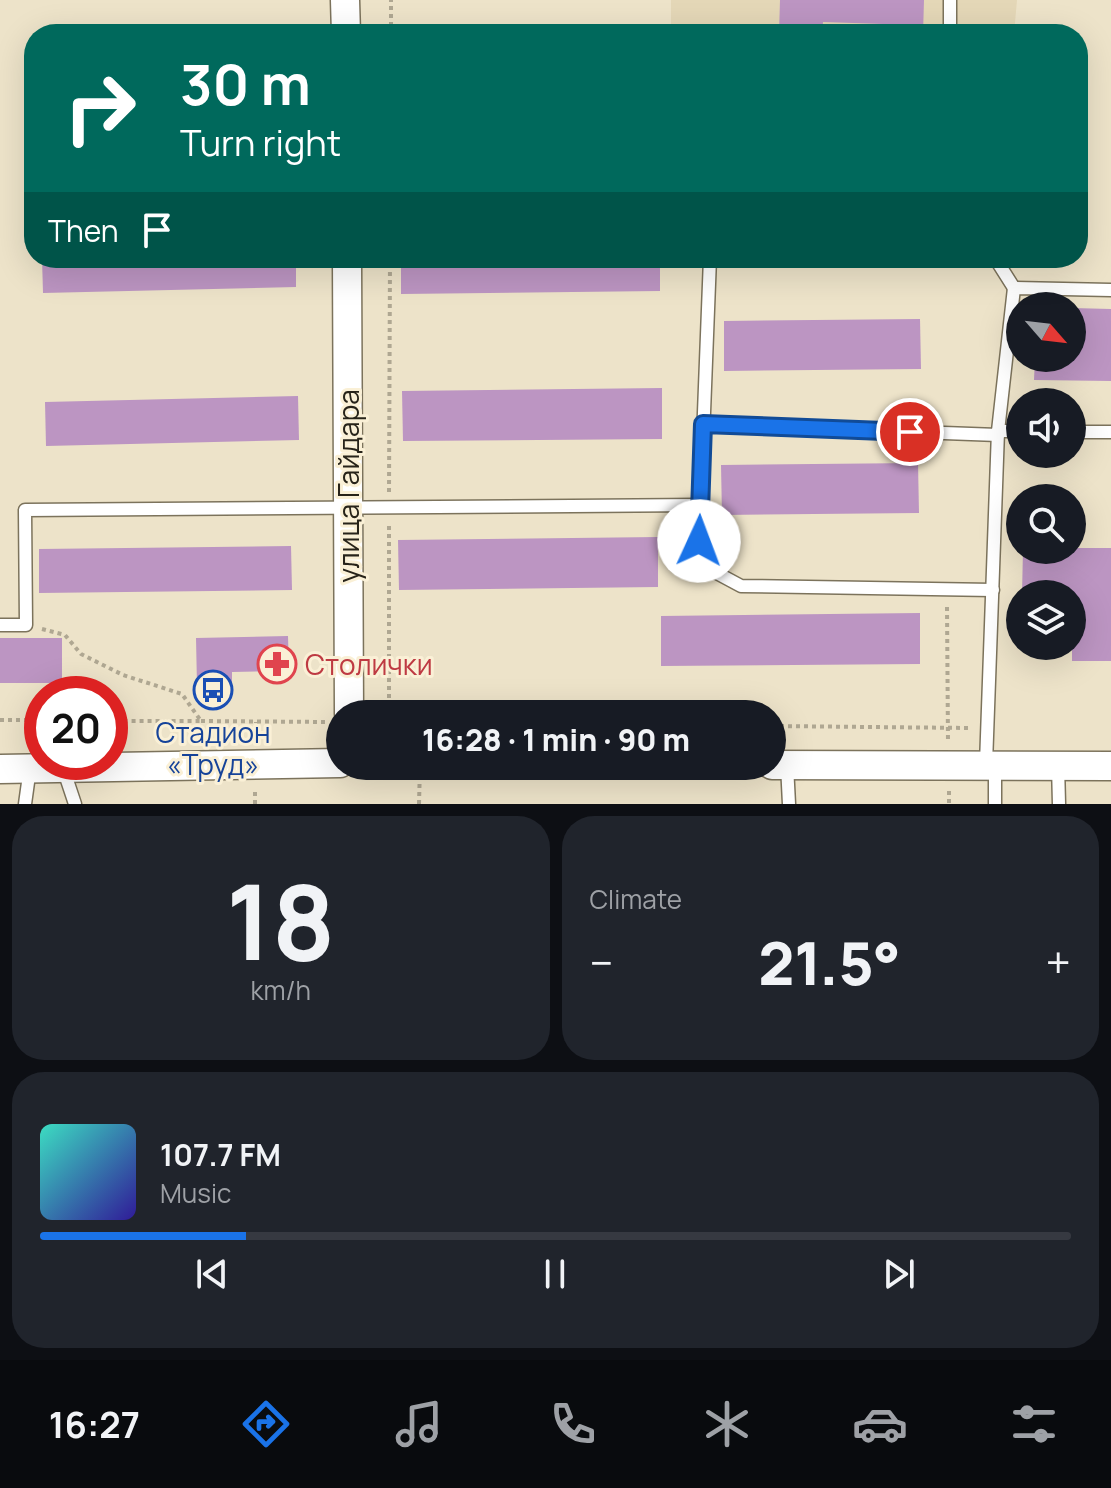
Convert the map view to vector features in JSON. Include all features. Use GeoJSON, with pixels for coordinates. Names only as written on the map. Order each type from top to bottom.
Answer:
{"type":"FeatureCollection","features":[{"type":"Feature","properties":{"kind":"street"},"geometry":{"type":"LineString","coordinates":[[345,0],[346,24]]}},
{"type":"Feature","properties":{"kind":"street","name":"улица Гайдара"},"geometry":{"type":"LineString","coordinates":[[339,700],[348,507],[347,268]]}},
{"type":"Feature","properties":{"kind":"street"},"geometry":{"type":"LineString","coordinates":[[128,767],[326,763]]}},
{"type":"Feature","properties":{"kind":"street"},"geometry":{"type":"LineString","coordinates":[[786,765],[1111,766]]}},
{"type":"Feature","properties":{"kind":"street"},"geometry":{"type":"LineString","coordinates":[[0,769],[24,768]]}},
{"type":"Feature","properties":{"kind":"lane"},"geometry":{"type":"LineString","coordinates":[[950,0],[950,24]]}},
{"type":"Feature","properties":{"kind":"lane"},"geometry":{"type":"LineString","coordinates":[[710,268],[699,541],[713,571],[741,586],[993,590]]}},
{"type":"Feature","properties":{"kind":"lane"},"geometry":{"type":"LineString","coordinates":[[995,804],[988,728],[998,433],[1014,288],[1001,268]]}},
{"type":"Feature","properties":{"kind":"lane"},"geometry":{"type":"LineString","coordinates":[[1014,288],[1111,290]]}},
{"type":"Feature","properties":{"kind":"lane"},"geometry":{"type":"LineString","coordinates":[[703,424],[1006,432]]}},
{"type":"Feature","properties":{"kind":"lane"},"geometry":{"type":"LineString","coordinates":[[1086,432],[1111,432]]}},
{"type":"Feature","properties":{"kind":"lane"},"geometry":{"type":"LineString","coordinates":[[0,625],[26,625],[25,510],[700,505]]}},
{"type":"Feature","properties":{"kind":"lane"},"geometry":{"type":"LineString","coordinates":[[1058,765],[1059,804]]}},
{"type":"Feature","properties":{"kind":"lane"},"geometry":{"type":"LineString","coordinates":[[25,804],[28,780]]}},
{"type":"Feature","properties":{"kind":"lane"},"geometry":{"type":"LineString","coordinates":[[67,780],[75,804]]}},
{"type":"Feature","properties":{"kind":"lane"},"geometry":{"type":"LineString","coordinates":[[783,780],[789,804]]}},
{"type":"Feature","properties":{"kind":"path"},"geometry":{"type":"LineString","coordinates":[[391,0],[391,24]]}},
{"type":"Feature","properties":{"kind":"path"},"geometry":{"type":"LineString","coordinates":[[389,700],[390,268]]}},
{"type":"Feature","properties":{"kind":"path"},"geometry":{"type":"LineString","coordinates":[[946,589],[949,804]]}},
{"type":"Feature","properties":{"kind":"path"},"geometry":{"type":"LineString","coordinates":[[26,625],[65,635],[81,654],[109,668],[182,694],[201,721]]}},
{"type":"Feature","properties":{"kind":"path"},"geometry":{"type":"LineString","coordinates":[[128,721],[326,718]]}},
{"type":"Feature","properties":{"kind":"path"},"geometry":{"type":"LineString","coordinates":[[0,720],[24,720]]}},
{"type":"Feature","properties":{"kind":"path"},"geometry":{"type":"LineString","coordinates":[[786,726],[988,728]]}},
{"type":"Feature","properties":{"kind":"path"},"geometry":{"type":"LineString","coordinates":[[419,804],[420,780]]}},
{"type":"Feature","properties":{"kind":"shaded area"},"geometry":{"type":"Polygon","coordinates":[[[671,0],[1017,0],[1015,24],[671,24],[671,0]]]}},
{"type":"Feature","properties":{"kind":"building"},"geometry":{"type":"Polygon","coordinates":[[[780,0],[924,0],[923,24],[779,24],[780,0]]]}},
{"type":"Feature","properties":{"kind":"building"},"geometry":{"type":"Polygon","coordinates":[[[42,268],[296,268],[296,287],[43,293],[42,268]]]}},
{"type":"Feature","properties":{"kind":"building"},"geometry":{"type":"Polygon","coordinates":[[[401,268],[660,268],[660,291],[401,294],[401,268]]]}},
{"type":"Feature","properties":{"kind":"building"},"geometry":{"type":"Polygon","coordinates":[[[1086,308],[1111,309],[1111,381],[1034,380],[1034,372],[1086,372],[1086,308]]]}},
{"type":"Feature","properties":{"kind":"building"},"geometry":{"type":"Polygon","coordinates":[[[920,319],[921,369],[724,371],[724,321],[920,319]]]}},
{"type":"Feature","properties":{"kind":"building"},"geometry":{"type":"Polygon","coordinates":[[[662,388],[662,439],[403,441],[402,391],[662,388]]]}},
{"type":"Feature","properties":{"kind":"building"},"geometry":{"type":"Polygon","coordinates":[[[298,396],[299,440],[46,446],[45,402],[298,396]]]}},
{"type":"Feature","properties":{"kind":"building"},"geometry":{"type":"Polygon","coordinates":[[[918,463],[919,513],[722,515],[721,465],[918,463]]]}},
{"type":"Feature","properties":{"kind":"building"},"geometry":{"type":"Polygon","coordinates":[[[658,537],[658,587],[399,590],[398,540],[658,537]]]}},
{"type":"Feature","properties":{"kind":"building"},"geometry":{"type":"Polygon","coordinates":[[[291,546],[292,590],[39,593],[39,549],[291,546]]]}},
{"type":"Feature","properties":{"kind":"building"},"geometry":{"type":"Polygon","coordinates":[[[1086,548],[1111,548],[1111,661],[1072,661],[1086,660],[1086,580],[1022,580],[1023,564],[1086,564],[1086,548]]]}},
{"type":"Feature","properties":{"kind":"building"},"geometry":{"type":"Polygon","coordinates":[[[920,613],[920,664],[661,666],[661,616],[920,613]]]}},
{"type":"Feature","properties":{"kind":"building"},"geometry":{"type":"Polygon","coordinates":[[[288,636],[289,671],[232,672],[232,685],[197,686],[196,638],[288,636]]]}},
{"type":"Feature","properties":{"kind":"building"},"geometry":{"type":"Polygon","coordinates":[[[0,638],[62,638],[62,676],[24,676],[24,683],[0,683],[0,638]]]}},
{"type":"Feature","properties":{"kind":"place","name":"Столички"},"geometry":{"type":"Point","coordinates":[277,664]}},
{"type":"Feature","properties":{"kind":"place","name":"Стадион «Труд»"},"geometry":{"type":"Point","coordinates":[213,690]}},
{"type":"Feature","properties":{"kind":"route"},"geometry":{"type":"LineString","coordinates":[[699,541],[703,424],[910,432]]}}]}
